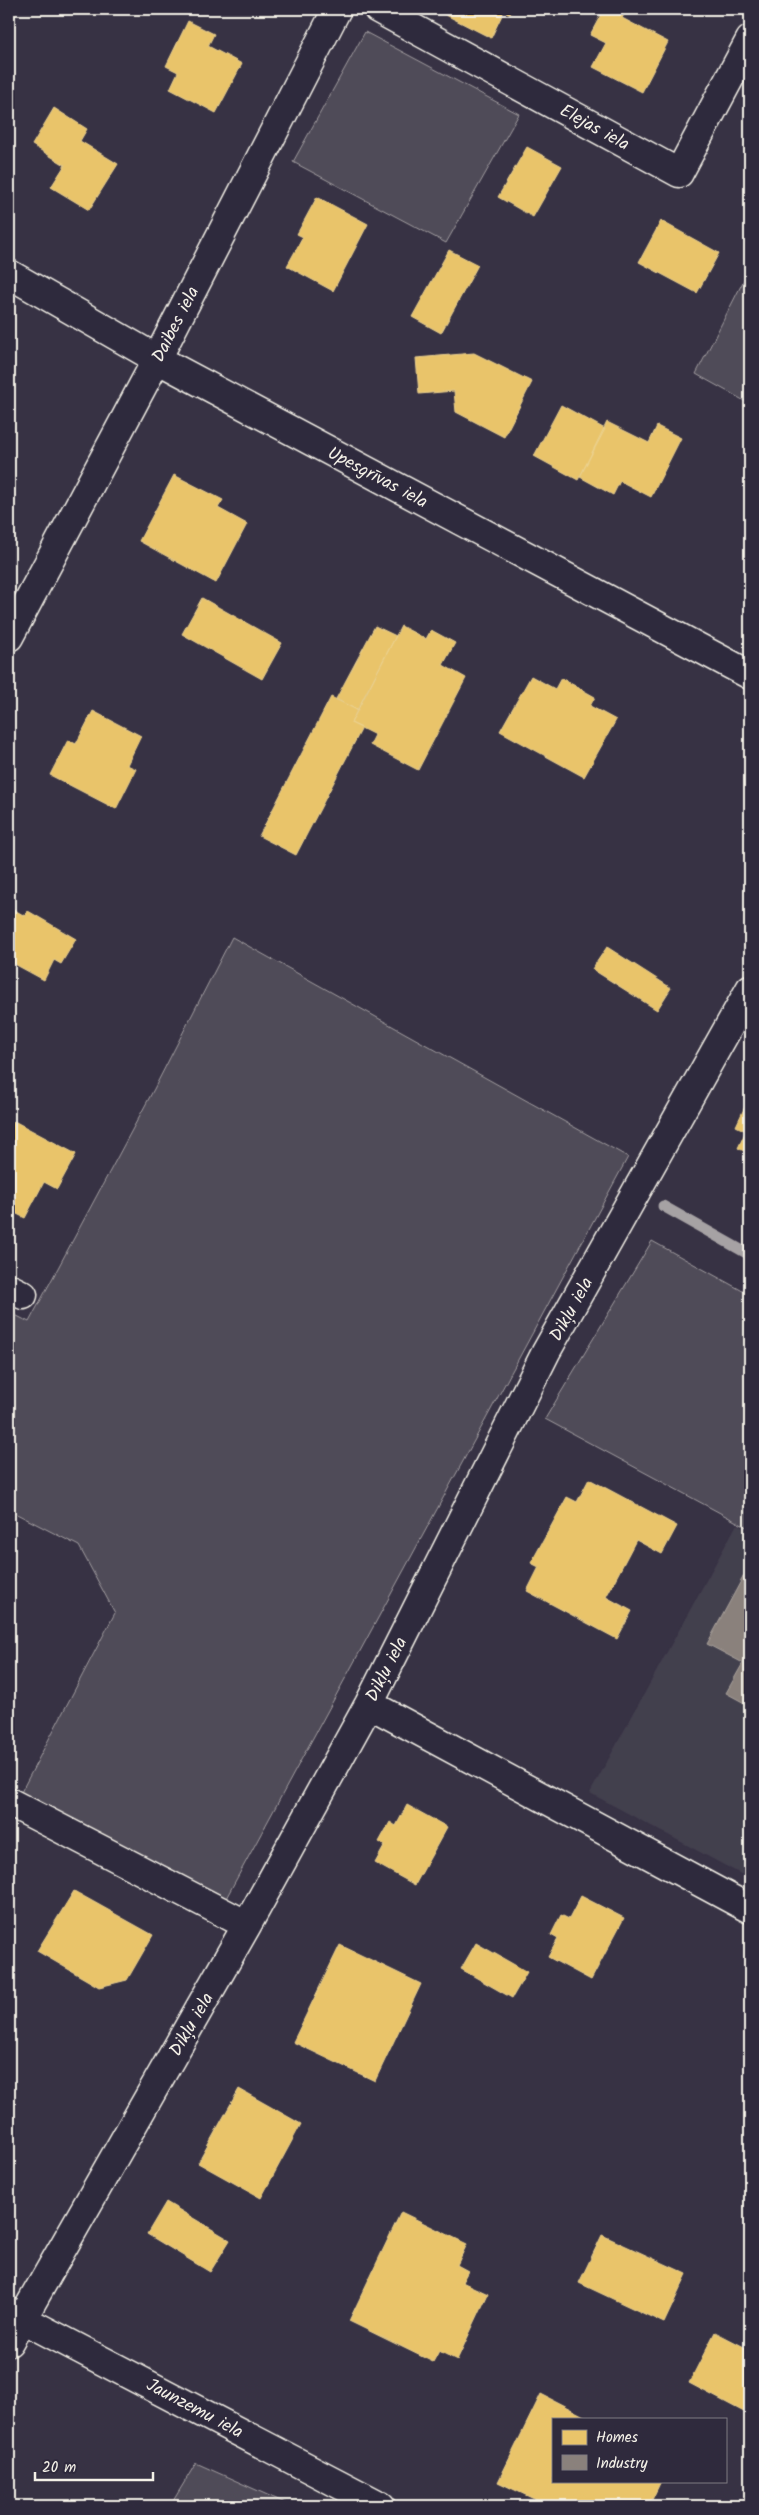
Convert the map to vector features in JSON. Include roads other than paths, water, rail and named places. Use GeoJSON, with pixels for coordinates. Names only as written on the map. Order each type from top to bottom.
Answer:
{"type":"FeatureCollection","features":[{"type":"Feature","properties":{"kind":"street","name":"Daibes iela"},"geometry":{"type":"LineString","coordinates":[[9,637],[157,359],[337,9]]}},
{"type":"Feature","properties":{"kind":"street","name":"Elejas iela"},"geometry":{"type":"LineString","coordinates":[[378,9],[679,173],[750,40]]}},
{"type":"Feature","properties":{"kind":"street","name":"Upesgrīvas iela"},"geometry":{"type":"LineString","coordinates":[[9,274],[157,359],[750,675]]}},
{"type":"Feature","properties":{"kind":"street","name":"Dikļu iela"},"geometry":{"type":"LineString","coordinates":[[13,2325],[247,1926],[369,1704],[546,1352],[750,989]]}},
{"type":"Feature","properties":{"kind":"street"},"geometry":{"type":"LineString","coordinates":[[369,1704],[750,1909]]}},
{"type":"Feature","properties":{"kind":"street"},"geometry":{"type":"LineString","coordinates":[[9,1802],[247,1926]]}},
{"type":"Feature","properties":{"kind":"street","name":"Jaunzemu iela"},"geometry":{"type":"LineString","coordinates":[[13,2325],[76,2345],[381,2506]]}},
{"type":"Feature","properties":{"kind":"waterway"},"geometry":{"type":"LineString","coordinates":[[663,1206],[750,1255]]}}]}
